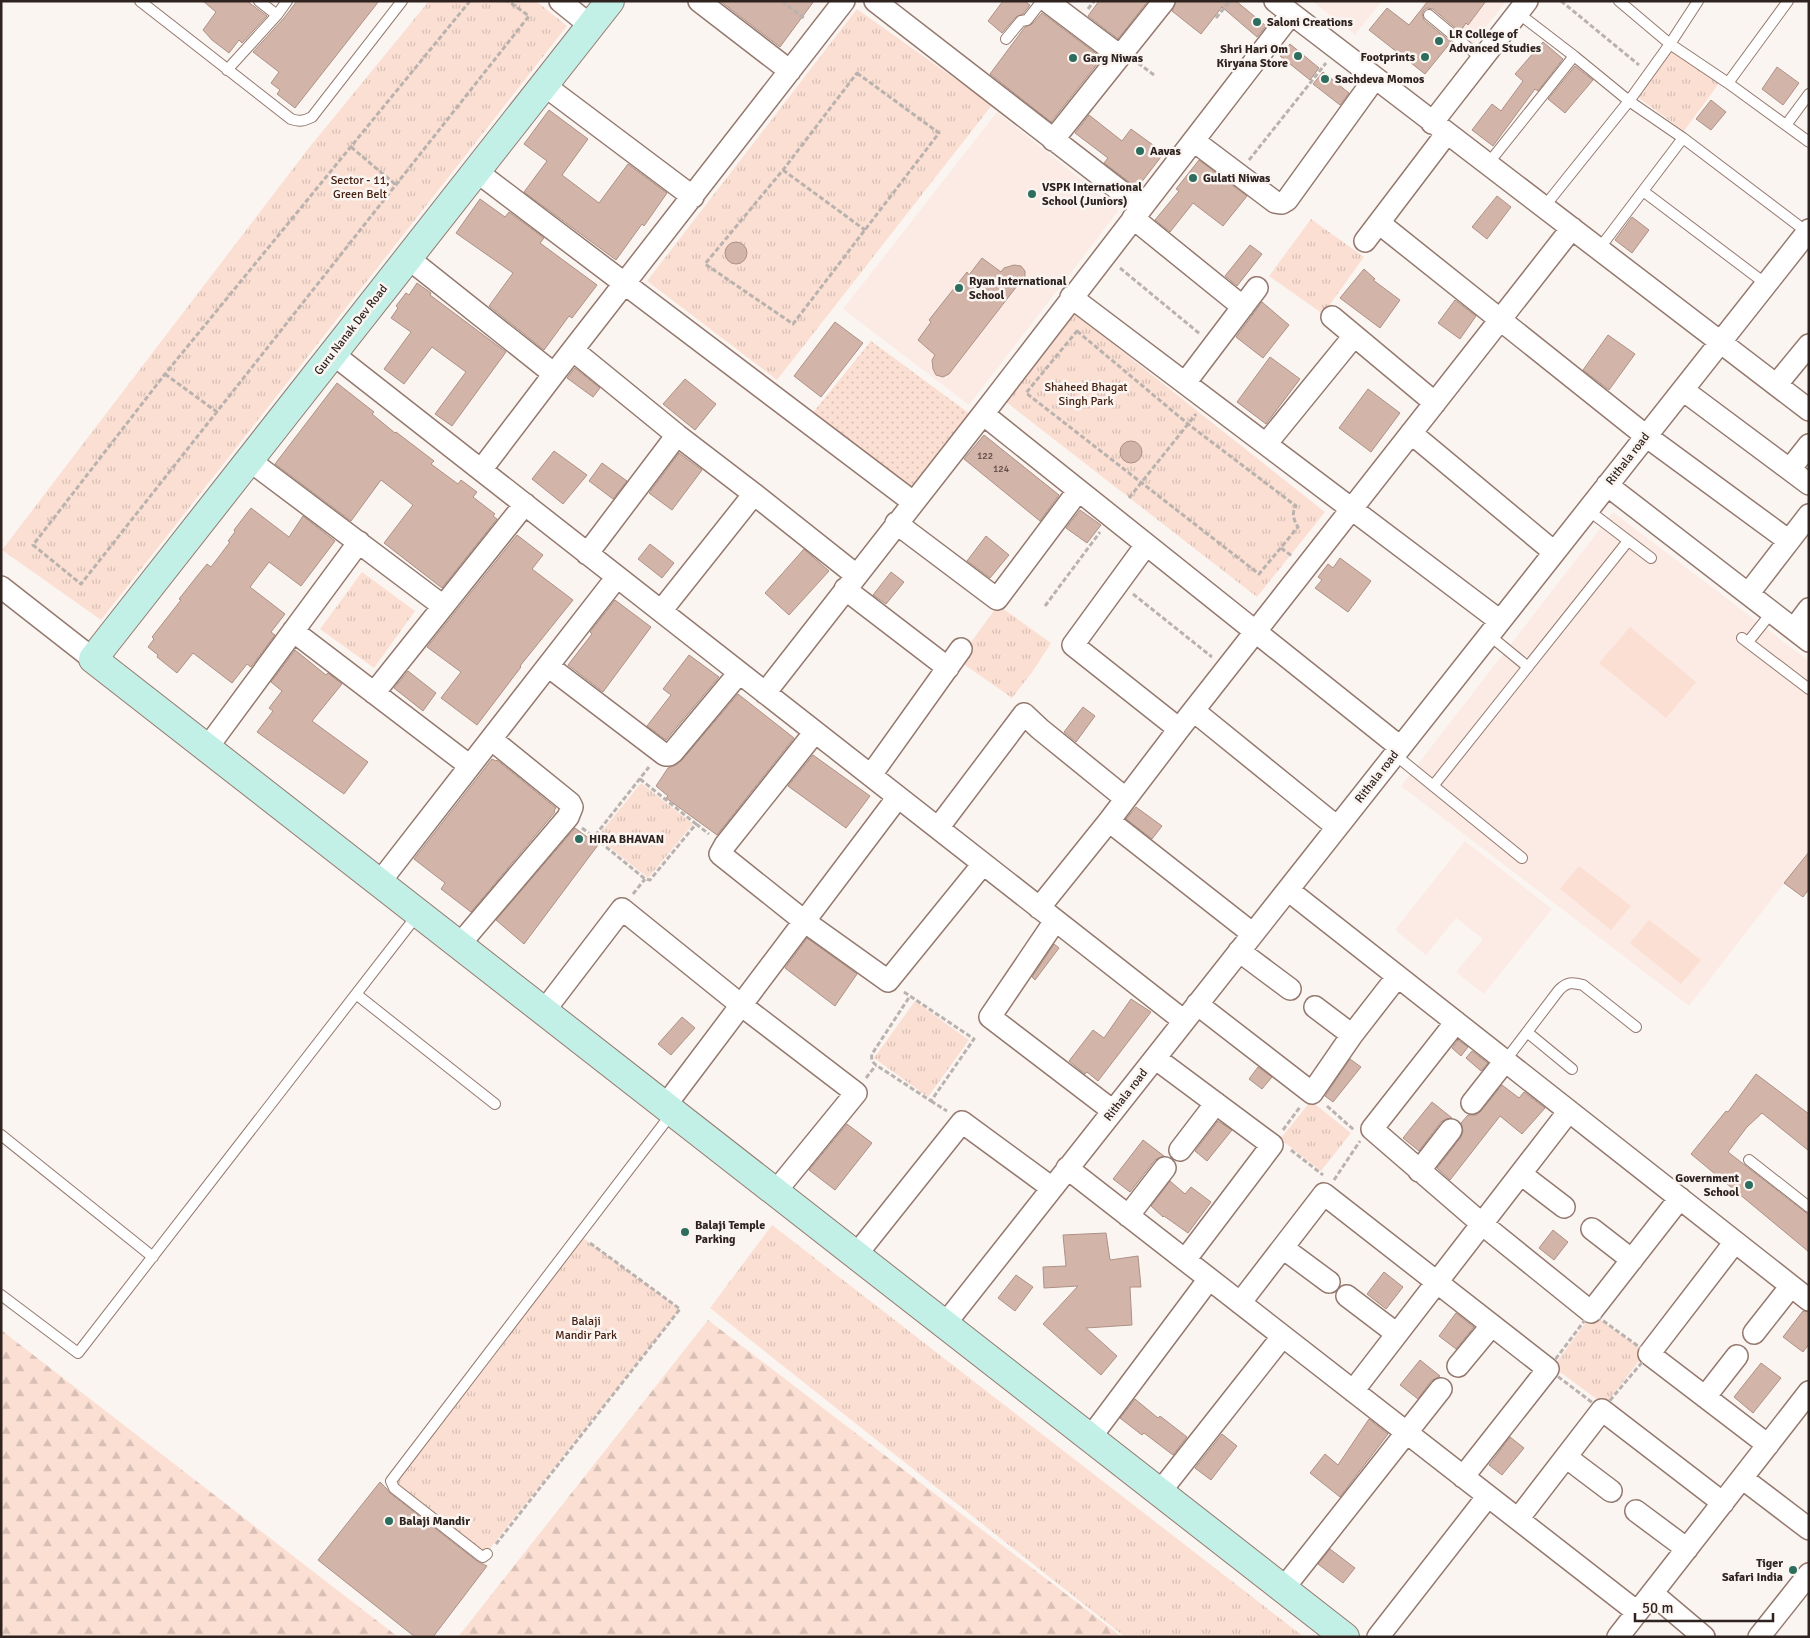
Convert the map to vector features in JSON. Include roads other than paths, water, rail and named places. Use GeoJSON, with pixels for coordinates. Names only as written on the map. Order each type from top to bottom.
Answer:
{"type":"FeatureCollection","features":[{"type":"Feature","properties":{"kind":"street"},"geometry":{"type":"LineString","coordinates":[[560,1],[591,26]]}},
{"type":"Feature","properties":{"kind":"street","name":"Guru Nanak Dev Road"},"geometry":{"type":"LineString","coordinates":[[93,659],[610,1]]}},
{"type":"Feature","properties":{"kind":"street"},"geometry":{"type":"LineString","coordinates":[[699,1],[790,71]]}},
{"type":"Feature","properties":{"kind":"street"},"geometry":{"type":"LineString","coordinates":[[482,470],[554,374],[574,351],[844,1]]}},
{"type":"Feature","properties":{"kind":"street"},"geometry":{"type":"LineString","coordinates":[[875,1],[1054,140],[1242,307]]}},
{"type":"Feature","properties":{"kind":"street"},"geometry":{"type":"LineString","coordinates":[[1047,1],[1120,56]]}},
{"type":"Feature","properties":{"kind":"street"},"geometry":{"type":"LineString","coordinates":[[1054,140],[1164,1]]}},
{"type":"Feature","properties":{"kind":"street"},"geometry":{"type":"LineString","coordinates":[[765,693],[1194,141],[1283,7],[1809,410]]}},
{"type":"Feature","properties":{"kind":"street"},"geometry":{"type":"LineString","coordinates":[[1365,241],[1379,223],[1482,59],[1523,7]]}},
{"type":"Feature","properties":{"kind":"street"},"geometry":{"type":"LineString","coordinates":[[1194,141],[1275,202],[1282,203],[1287,200],[1375,78]]}},
{"type":"Feature","properties":{"kind":"street"},"geometry":{"type":"LineString","coordinates":[[544,85],[693,197]]}},
{"type":"Feature","properties":{"kind":"street"},"geometry":{"type":"LineString","coordinates":[[476,171],[913,502]]}},
{"type":"Feature","properties":{"kind":"street"},"geometry":{"type":"LineString","coordinates":[[1379,223],[1646,436],[1789,541]]}},
{"type":"Feature","properties":{"kind":"street"},"geometry":{"type":"LineString","coordinates":[[1113,1110],[990,1016],[1047,914],[1125,798],[1572,228]]}},
{"type":"Feature","properties":{"kind":"street","name":"Rithala road"},"geometry":{"type":"LineString","coordinates":[[945,1324],[1808,231]]}},
{"type":"Feature","properties":{"kind":"street"},"geometry":{"type":"LineString","coordinates":[[408,258],[554,374]]}},
{"type":"Feature","properties":{"kind":"street"},"geometry":{"type":"LineString","coordinates":[[1185,383],[1257,288]]}},
{"type":"Feature","properties":{"kind":"street"},"geometry":{"type":"LineString","coordinates":[[1071,297],[1352,509],[1494,628]]}},
{"type":"Feature","properties":{"kind":"street"},"geometry":{"type":"LineString","coordinates":[[1332,317],[1435,403]]}},
{"type":"Feature","properties":{"kind":"street"},"geometry":{"type":"LineString","coordinates":[[1266,444],[1354,336]]}},
{"type":"Feature","properties":{"kind":"street"},"geometry":{"type":"LineString","coordinates":[[1776,385],[1809,345]]}},
{"type":"Feature","properties":{"kind":"street"},"geometry":{"type":"LineString","coordinates":[[574,351],[677,435],[754,494],[948,668]]}},
{"type":"Feature","properties":{"kind":"street"},"geometry":{"type":"LineString","coordinates":[[333,354],[1184,1021]]}},
{"type":"Feature","properties":{"kind":"street"},"geometry":{"type":"LineString","coordinates":[[1682,390],[1809,484]]}},
{"type":"Feature","properties":{"kind":"street"},"geometry":{"type":"LineString","coordinates":[[983,414],[1256,632],[1397,751]]}},
{"type":"Feature","properties":{"kind":"street"},"geometry":{"type":"LineString","coordinates":[[1411,433],[1554,552]]}},
{"type":"Feature","properties":{"kind":"street"},"geometry":{"type":"LineString","coordinates":[[587,554],[677,435]]}},
{"type":"Feature","properties":{"kind":"street"},"geometry":{"type":"LineString","coordinates":[[1790,470],[1809,445]]}},
{"type":"Feature","properties":{"kind":"street"},"geometry":{"type":"LineString","coordinates":[[249,460],[443,606]]}},
{"type":"Feature","properties":{"kind":"street"},"geometry":{"type":"LineString","coordinates":[[1607,485],[1801,635],[1809,609]]}},
{"type":"Feature","properties":{"kind":"street"},"geometry":{"type":"LineString","coordinates":[[896,523],[997,600],[1078,491]]}},
{"type":"Feature","properties":{"kind":"street"},"geometry":{"type":"LineString","coordinates":[[661,611],[754,494]]}},
{"type":"Feature","properties":{"kind":"street"},"geometry":{"type":"LineString","coordinates":[[374,693],[524,504]]}},
{"type":"Feature","properties":{"kind":"street"},"geometry":{"type":"LineString","coordinates":[[1748,594],[1809,515]]}},
{"type":"Feature","properties":{"kind":"street"},"geometry":{"type":"LineString","coordinates":[[207,748],[359,542]]}},
{"type":"Feature","properties":{"kind":"street"},"geometry":{"type":"LineString","coordinates":[[1146,545],[1073,645],[1178,729]]}},
{"type":"Feature","properties":{"kind":"street"},"geometry":{"type":"LineString","coordinates":[[379,883],[617,577]]}},
{"type":"Feature","properties":{"kind":"street"},"geometry":{"type":"LineString","coordinates":[[1,587],[1345,1637]]}},
{"type":"Feature","properties":{"kind":"street"},"geometry":{"type":"LineString","coordinates":[[293,632],[470,766]]}},
{"type":"Feature","properties":{"kind":"street"},"geometry":{"type":"LineString","coordinates":[[871,775],[961,650]]}},
{"type":"Feature","properties":{"kind":"street"},"geometry":{"type":"LineString","coordinates":[[548,666],[665,755],[673,752],[739,673]]}},
{"type":"Feature","properties":{"kind":"street"},"geometry":{"type":"LineString","coordinates":[[1194,711],[1338,827]]}},
{"type":"Feature","properties":{"kind":"street"},"geometry":{"type":"LineString","coordinates":[[938,828],[1024,714],[1125,798]]}},
{"type":"Feature","properties":{"kind":"street"},"geometry":{"type":"LineString","coordinates":[[815,732],[725,845],[720,854],[804,921],[888,981],[983,864]]}},
{"type":"Feature","properties":{"kind":"street"},"geometry":{"type":"LineString","coordinates":[[459,945],[568,817],[572,807],[570,803],[491,739]]}},
{"type":"Feature","properties":{"kind":"street"},"geometry":{"type":"LineString","coordinates":[[669,1109],[741,1005],[898,798]]}},
{"type":"Feature","properties":{"kind":"street"},"geometry":{"type":"LineString","coordinates":[[1109,821],[1253,934]]}},
{"type":"Feature","properties":{"kind":"street"},"geometry":{"type":"LineString","coordinates":[[1288,890],[1809,1300]]}},
{"type":"Feature","properties":{"kind":"street"},"geometry":{"type":"LineString","coordinates":[[544,1011],[622,908],[741,1005],[856,1093],[776,1191]]}},
{"type":"Feature","properties":{"kind":"street"},"geometry":{"type":"LineString","coordinates":[[1239,951],[1290,989]]}},
{"type":"Feature","properties":{"kind":"street"},"geometry":{"type":"LineString","coordinates":[[1197,1004],[1312,1092],[1352,1035],[1398,977]]}},
{"type":"Feature","properties":{"kind":"street"},"geometry":{"type":"LineString","coordinates":[[1315,1007],[1352,1035]]}},
{"type":"Feature","properties":{"kind":"street"},"geometry":{"type":"LineString","coordinates":[[1456,1022],[1372,1129],[1482,1224],[1591,1312],[1680,1198]]}},
{"type":"Feature","properties":{"kind":"street"},"geometry":{"type":"LineString","coordinates":[[1155,1058],[1272,1145],[1185,1260]]}},
{"type":"Feature","properties":{"kind":"street"},"geometry":{"type":"LineString","coordinates":[[1472,1104],[1505,1061]]}},
{"type":"Feature","properties":{"kind":"street"},"geometry":{"type":"LineString","coordinates":[[1180,1150],[1216,1103]]}},
{"type":"Feature","properties":{"kind":"street"},"geometry":{"type":"LineString","coordinates":[[1353,1391],[1569,1111]]}},
{"type":"Feature","properties":{"kind":"street"},"geometry":{"type":"LineString","coordinates":[[856,1255],[962,1122],[1052,1188]]}},
{"type":"Feature","properties":{"kind":"street"},"geometry":{"type":"LineString","coordinates":[[1419,1171],[1451,1130]]}},
{"type":"Feature","properties":{"kind":"street"},"geometry":{"type":"LineString","coordinates":[[1068,1168],[1282,1337],[1637,1612]]}},
{"type":"Feature","properties":{"kind":"street"},"geometry":{"type":"LineString","coordinates":[[1128,1216],[1165,1168]]}},
{"type":"Feature","properties":{"kind":"street"},"geometry":{"type":"LineString","coordinates":[[1521,1174],[1564,1207]]}},
{"type":"Feature","properties":{"kind":"street"},"geometry":{"type":"LineString","coordinates":[[1240,1303],[1324,1194],[1437,1282],[1548,1369],[1463,1477]]}},
{"type":"Feature","properties":{"kind":"street"},"geometry":{"type":"LineString","coordinates":[[1592,1229],[1632,1260]]}},
{"type":"Feature","properties":{"kind":"street"},"geometry":{"type":"LineString","coordinates":[[1736,1242],[1649,1354],[1768,1445]]}},
{"type":"Feature","properties":{"kind":"street"},"geometry":{"type":"LineString","coordinates":[[1283,1248],[1329,1282]]}},
{"type":"Feature","properties":{"kind":"street"},"geometry":{"type":"LineString","coordinates":[[1090,1438],[1209,1279]]}},
{"type":"Feature","properties":{"kind":"street"},"geometry":{"type":"LineString","coordinates":[[1754,1333],[1791,1286]]}},
{"type":"Feature","properties":{"kind":"street"},"geometry":{"type":"LineString","coordinates":[[1347,1296],[1397,1334]]}},
{"type":"Feature","properties":{"kind":"street"},"geometry":{"type":"LineString","coordinates":[[1458,1366],[1492,1325]]}},
{"type":"Feature","properties":{"kind":"street"},"geometry":{"type":"LineString","coordinates":[[1160,1493],[1282,1337]]}},
{"type":"Feature","properties":{"kind":"street"},"geometry":{"type":"LineString","coordinates":[[1705,1397],[1737,1356]]}},
{"type":"Feature","properties":{"kind":"street"},"geometry":{"type":"LineString","coordinates":[[1283,1589],[1441,1389]]}},
{"type":"Feature","properties":{"kind":"street"},"geometry":{"type":"LineString","coordinates":[[1618,1637],[1809,1392]]}},
{"type":"Feature","properties":{"kind":"street"},"geometry":{"type":"LineString","coordinates":[[1518,1519],[1602,1410],[1723,1503]]}},
{"type":"Feature","properties":{"kind":"street"},"geometry":{"type":"LineString","coordinates":[[1566,1457],[1611,1491]]}},
{"type":"Feature","properties":{"kind":"street"},"geometry":{"type":"LineString","coordinates":[[1742,1478],[1809,1529]]}},
{"type":"Feature","properties":{"kind":"street"},"geometry":{"type":"LineString","coordinates":[[1378,1637],[1488,1496]]}},
{"type":"Feature","properties":{"kind":"street"},"geometry":{"type":"LineString","coordinates":[[1636,1510],[1686,1549]]}},
{"type":"Feature","properties":{"kind":"street"},"geometry":{"type":"LineString","coordinates":[[1759,1637],[1809,1574]]}},
{"type":"Feature","properties":{"kind":"street"},"geometry":{"type":"LineString","coordinates":[[1652,1593],[1704,1637]]}},
{"type":"Feature","properties":{"kind":"lane"},"geometry":{"type":"LineString","coordinates":[[140,1],[227,70],[291,119],[298,122],[306,121],[312,117],[402,1]]}},
{"type":"Feature","properties":{"kind":"lane"},"geometry":{"type":"LineString","coordinates":[[258,1],[277,15]]}},
{"type":"Feature","properties":{"kind":"lane"},"geometry":{"type":"LineString","coordinates":[[227,70],[277,15],[287,1]]}},
{"type":"Feature","properties":{"kind":"lane"},"geometry":{"type":"LineString","coordinates":[[1006,39],[1021,21],[1027,20],[1042,1]]}},
{"type":"Feature","properties":{"kind":"lane"},"geometry":{"type":"LineString","coordinates":[[1619,1],[1670,44],[1728,83],[1809,142]]}},
{"type":"Feature","properties":{"kind":"lane"},"geometry":{"type":"LineString","coordinates":[[1544,207],[1629,101],[1698,1]]}},
{"type":"Feature","properties":{"kind":"lane"},"geometry":{"type":"LineString","coordinates":[[1728,83],[1788,1]]}},
{"type":"Feature","properties":{"kind":"lane"},"geometry":{"type":"LineString","coordinates":[[1523,7],[1574,56],[1629,101],[1683,138],[1808,231]]}},
{"type":"Feature","properties":{"kind":"lane"},"geometry":{"type":"LineString","coordinates":[[1429,15],[1482,59]]}},
{"type":"Feature","properties":{"kind":"lane"},"geometry":{"type":"LineString","coordinates":[[1487,165],[1574,56]]}},
{"type":"Feature","properties":{"kind":"lane"},"geometry":{"type":"LineString","coordinates":[[1786,125],[1809,94]]}},
{"type":"Feature","properties":{"kind":"lane"},"geometry":{"type":"LineString","coordinates":[[1599,249],[1683,138]]}},
{"type":"Feature","properties":{"kind":"lane"},"geometry":{"type":"LineString","coordinates":[[1643,191],[1766,284]]}},
{"type":"Feature","properties":{"kind":"lane"},"geometry":{"type":"LineString","coordinates":[[1588,510],[1651,558]]}},
{"type":"Feature","properties":{"kind":"lane"},"geometry":{"type":"LineString","coordinates":[[1433,786],[1628,542]]}},
{"type":"Feature","properties":{"kind":"lane"},"geometry":{"type":"LineString","coordinates":[[1772,612],[1745,640],[1807,684]]}},
{"type":"Feature","properties":{"kind":"lane"},"geometry":{"type":"LineString","coordinates":[[1494,628],[1528,667]]}},
{"type":"Feature","properties":{"kind":"lane"},"geometry":{"type":"LineString","coordinates":[[1397,751],[1433,786],[1522,858]]}},
{"type":"Feature","properties":{"kind":"lane"},"geometry":{"type":"LineString","coordinates":[[1,1295],[78,1353],[418,913]]}},
{"type":"Feature","properties":{"kind":"lane"},"geometry":{"type":"LineString","coordinates":[[1505,1061],[1558,990],[1565,984],[1573,982],[1583,984],[1636,1027]]}},
{"type":"Feature","properties":{"kind":"lane"},"geometry":{"type":"LineString","coordinates":[[356,994],[496,1104]]}},
{"type":"Feature","properties":{"kind":"lane"},"geometry":{"type":"LineString","coordinates":[[1527,1032],[1572,1069]]}},
{"type":"Feature","properties":{"kind":"lane"},"geometry":{"type":"LineString","coordinates":[[487,1554],[483,1557],[481,1556],[394,1488],[391,1481],[579,1235],[669,1109]]}},
{"type":"Feature","properties":{"kind":"lane"},"geometry":{"type":"LineString","coordinates":[[1,1135],[153,1257]]}},
{"type":"Feature","properties":{"kind":"lane"},"geometry":{"type":"LineString","coordinates":[[1750,1160],[1809,1207]]}},
{"type":"Feature","properties":{"kind":"place","name":"Saloni Creations"},"geometry":{"type":"Point","coordinates":[1257,22]}},
{"type":"Feature","properties":{"kind":"place","name":"LR College of Advanced Studies"},"geometry":{"type":"Point","coordinates":[1439,41]}},
{"type":"Feature","properties":{"kind":"place","name":"Shri Hari Om Kiryana Store"},"geometry":{"type":"Point","coordinates":[1298,56]}},
{"type":"Feature","properties":{"kind":"place","name":"Footprints"},"geometry":{"type":"Point","coordinates":[1425,57]}},
{"type":"Feature","properties":{"kind":"place","name":"Garg Niwas"},"geometry":{"type":"Point","coordinates":[1073,58]}},
{"type":"Feature","properties":{"kind":"place","name":"Sachdeva Momos"},"geometry":{"type":"Point","coordinates":[1325,79]}},
{"type":"Feature","properties":{"kind":"place","name":"Aavas"},"geometry":{"type":"Point","coordinates":[1140,151]}},
{"type":"Feature","properties":{"kind":"place","name":"Gulati Niwas"},"geometry":{"type":"Point","coordinates":[1193,178]}},
{"type":"Feature","properties":{"kind":"place","name":"VSPK International School (Juniors)"},"geometry":{"type":"Point","coordinates":[1032,194]}},
{"type":"Feature","properties":{"kind":"place","name":"Ryan International School"},"geometry":{"type":"Point","coordinates":[959,288]}},
{"type":"Feature","properties":{"kind":"place","name":"HIRA BHAVAN"},"geometry":{"type":"Point","coordinates":[579,839]}},
{"type":"Feature","properties":{"kind":"place","name":"Government School"},"geometry":{"type":"Point","coordinates":[1749,1185]}},
{"type":"Feature","properties":{"kind":"place","name":"Balaji Temple Parking"},"geometry":{"type":"Point","coordinates":[685,1232]}},
{"type":"Feature","properties":{"kind":"place","name":"Balaji Mandir"},"geometry":{"type":"Point","coordinates":[389,1521]}},
{"type":"Feature","properties":{"kind":"place","name":"Tiger Safari India"},"geometry":{"type":"Point","coordinates":[1793,1570]}},
{"type":"Feature","properties":{"kind":"park label","name":"Sector - 11, Green Belt"},"geometry":{"type":"Point","coordinates":[360,187]}},
{"type":"Feature","properties":{"kind":"park label","name":"Shaheed Bhagat Singh Park"},"geometry":{"type":"Point","coordinates":[1086,394]}},
{"type":"Feature","properties":{"kind":"park label","name":"Balaji Mandir Park"},"geometry":{"type":"Point","coordinates":[586,1328]}}]}
